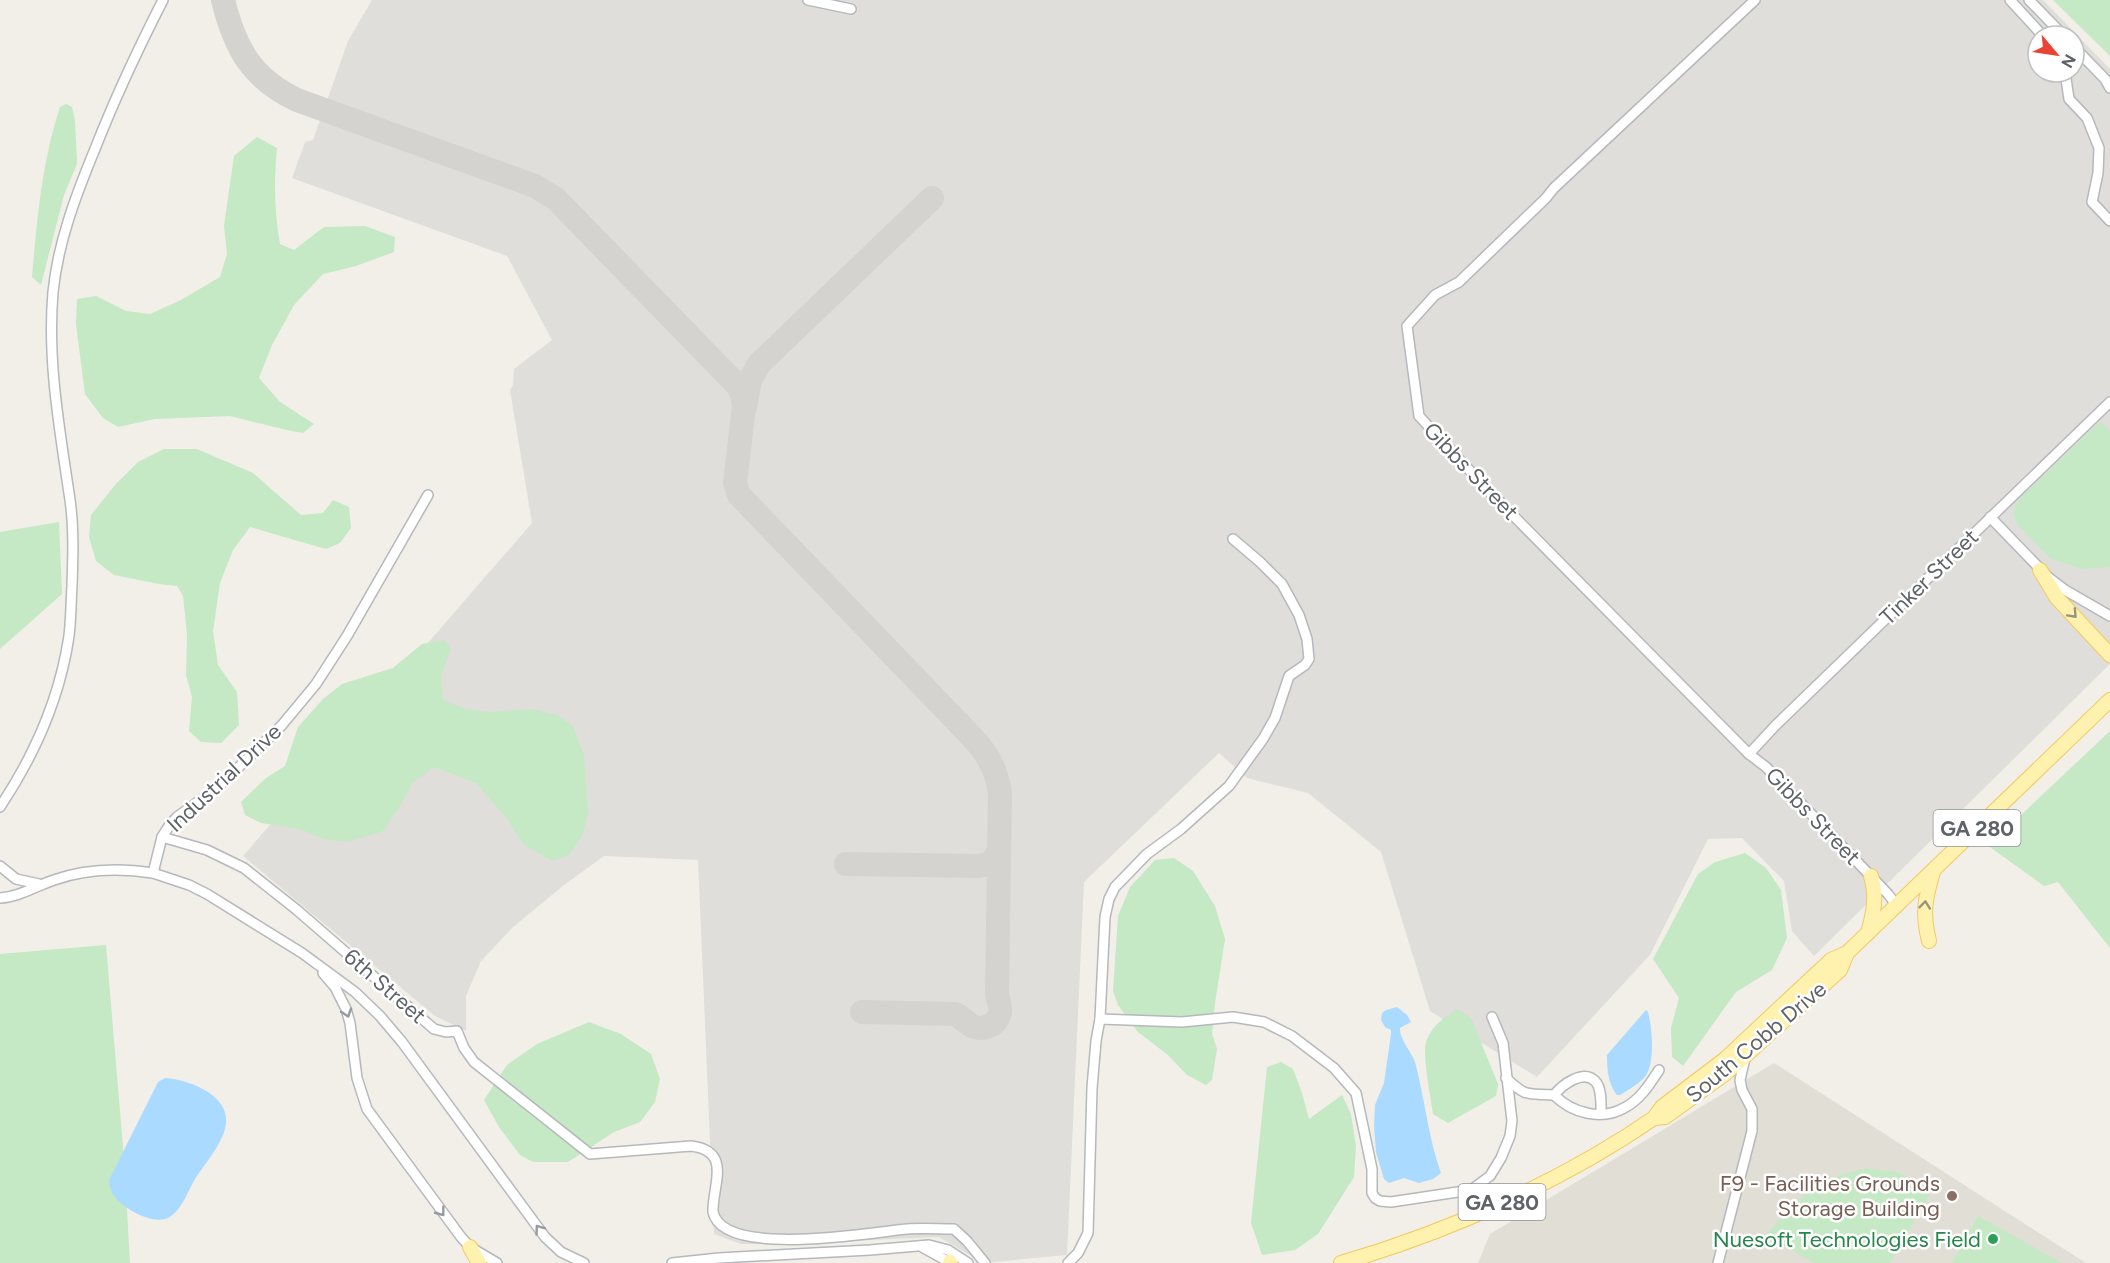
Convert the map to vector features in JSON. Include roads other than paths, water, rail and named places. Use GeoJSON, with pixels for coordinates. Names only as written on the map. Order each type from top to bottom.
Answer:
{"type":"FeatureCollection","features":[{"type":"Feature","properties":{"kind":"main road"},"geometry":{"type":"LineString","coordinates":[[2040,570],[2057,598],[2110,655]]}},
{"type":"Feature","properties":{"kind":"main road","name":"South Cobb Drive"},"geometry":{"type":"LineString","coordinates":[[1725,1066],[1831,960],[1847,953],[2110,700]]}},
{"type":"Feature","properties":{"kind":"main road"},"geometry":{"type":"LineString","coordinates":[[1929,941],[1924,923],[1924,908],[1934,870]]}},
{"type":"Feature","properties":{"kind":"main road"},"geometry":{"type":"LineString","coordinates":[[1868,933],[1875,903],[1871,876]]}},
{"type":"Feature","properties":{"kind":"main road","name":"South Cobb Drive"},"geometry":{"type":"LineString","coordinates":[[1341,1263],[1424,1235],[1491,1208],[1574,1166],[1654,1118],[1662,1107],[1725,1066],[1745,1058],[1840,970],[1847,953]]}},
{"type":"Feature","properties":{"kind":"main road"},"geometry":{"type":"LineString","coordinates":[[470,1247],[479,1263]]}},
{"type":"Feature","properties":{"kind":"street"},"geometry":{"type":"LineString","coordinates":[[0,807],[34,747],[49,711],[69,635],[72,536],[70,502],[52,363],[52,317],[57,266],[79,189],[113,103],[163,0]]}},
{"type":"Feature","properties":{"kind":"street"},"geometry":{"type":"LineString","coordinates":[[808,0],[851,9]]}},
{"type":"Feature","properties":{"kind":"street","name":"Gibbs Street"},"geometry":{"type":"LineString","coordinates":[[1755,0],[1554,188],[1540,205],[1459,282],[1435,295],[1407,326],[1419,416],[1483,485],[1749,754],[1766,766],[1897,906]]}},
{"type":"Feature","properties":{"kind":"street"},"geometry":{"type":"LineString","coordinates":[[2010,0],[2032,24]]}},
{"type":"Feature","properties":{"kind":"street"},"geometry":{"type":"LineString","coordinates":[[2029,0],[2052,24]]}},
{"type":"Feature","properties":{"kind":"street"},"geometry":{"type":"LineString","coordinates":[[2086,59],[2105,79],[2110,88]]}},
{"type":"Feature","properties":{"kind":"street"},"geometry":{"type":"LineString","coordinates":[[2066,84],[2069,99],[2087,118],[2099,148],[2098,173],[2092,202],[2110,221]]}},
{"type":"Feature","properties":{"kind":"street","name":"Tinker Street"},"geometry":{"type":"LineString","coordinates":[[1749,754],[1775,726],[2110,402]]}},
{"type":"Feature","properties":{"kind":"street","name":"Industrial Drive"},"geometry":{"type":"LineString","coordinates":[[153,873],[162,837],[169,826],[177,817],[217,788],[255,752],[288,718],[316,684],[429,495]]}},
{"type":"Feature","properties":{"kind":"street"},"geometry":{"type":"LineString","coordinates":[[1990,517],[2056,584],[2110,616]]}},
{"type":"Feature","properties":{"kind":"street"},"geometry":{"type":"LineString","coordinates":[[1068,1263],[1078,1253],[1088,1233],[1092,1088],[1100,1019],[1105,917],[1109,899],[1116,886],[1147,854],[1181,829],[1229,786],[1250,759],[1275,718],[1289,676],[1305,665],[1309,659],[1307,639],[1299,615],[1281,584],[1233,539]]}},
{"type":"Feature","properties":{"kind":"street","name":"6th Street"},"geometry":{"type":"LineString","coordinates":[[162,837],[207,850],[244,868],[297,910],[434,1029],[446,1032],[457,1031],[464,1048],[474,1062],[590,1154],[690,1146],[705,1149],[714,1157],[716,1163],[718,1175],[713,1206],[714,1218],[724,1228],[748,1236],[805,1240],[907,1229],[954,1229],[985,1263]]}},
{"type":"Feature","properties":{"kind":"street"},"geometry":{"type":"LineString","coordinates":[[0,867],[16,879],[42,884]]}},
{"type":"Feature","properties":{"kind":"street"},"geometry":{"type":"LineString","coordinates":[[0,898],[16,895],[73,874],[125,870],[153,873],[189,885],[207,894],[356,992],[380,1016],[430,1079],[545,1237],[561,1252],[584,1263]]}},
{"type":"Feature","properties":{"kind":"street"},"geometry":{"type":"LineString","coordinates":[[316,964],[335,987],[346,1009],[359,1084],[367,1109],[440,1210],[470,1247],[497,1263]]}},
{"type":"Feature","properties":{"kind":"street"},"geometry":{"type":"LineString","coordinates":[[1100,1019],[1182,1022],[1233,1017],[1264,1022],[1292,1036],[1334,1068],[1356,1093],[1372,1169],[1372,1193],[1380,1201],[1391,1202],[1461,1192],[1481,1185],[1490,1176],[1501,1158],[1510,1136],[1512,1121],[1503,1043],[1492,1017]]}},
{"type":"Feature","properties":{"kind":"street"},"geometry":{"type":"LineString","coordinates":[[1718,1263],[1752,1131],[1752,1108],[1742,1090],[1740,1080],[1745,1058]]}},
{"type":"Feature","properties":{"kind":"street"},"geometry":{"type":"LineString","coordinates":[[1725,1066],[1734,1085],[1742,1090]]}},
{"type":"Feature","properties":{"kind":"street"},"geometry":{"type":"LineString","coordinates":[[1506,1078],[1518,1090],[1554,1095],[1569,1107],[1589,1114],[1624,1109],[1648,1088],[1659,1070]]}},
{"type":"Feature","properties":{"kind":"street"},"geometry":{"type":"LineString","coordinates":[[1554,1095],[1570,1081],[1580,1077],[1593,1079],[1597,1083],[1601,1099],[1601,1113]]}},
{"type":"Feature","properties":{"kind":"street"},"geometry":{"type":"LineString","coordinates":[[672,1263],[929,1245],[940,1247],[968,1263]]}},
{"type":"Feature","properties":{"kind":"street"},"geometry":{"type":"LineString","coordinates":[[920,1246],[950,1263]]}},
{"type":"Feature","properties":{"kind":"water"},"geometry":{"type":"Polygon","coordinates":[[[1397,1007],[1407,1015],[1411,1022],[1400,1028],[1400,1032],[1415,1062],[1441,1173],[1433,1179],[1419,1183],[1404,1178],[1389,1183],[1384,1179],[1376,1152],[1375,1105],[1384,1083],[1391,1034],[1391,1030],[1385,1027],[1381,1020],[1382,1013],[1397,1007]]]}},
{"type":"Feature","properties":{"kind":"water"},"geometry":{"type":"Polygon","coordinates":[[[1646,1010],[1652,1036],[1652,1055],[1648,1072],[1635,1085],[1617,1095],[1610,1081],[1607,1055],[1646,1010]]]}},
{"type":"Feature","properties":{"kind":"water"},"geometry":{"type":"Polygon","coordinates":[[[165,1078],[187,1082],[208,1092],[220,1102],[225,1113],[226,1124],[217,1147],[180,1206],[173,1215],[162,1220],[139,1215],[119,1202],[109,1180],[158,1082],[165,1078]]]}},
{"type":"Feature","properties":{"kind":"place","name":"F9 - Facilities Grounds Storage Building"},"geometry":{"type":"Point","coordinates":[1952,1196]}},
{"type":"Feature","properties":{"kind":"place","name":"Nuesoft Technologies Field"},"geometry":{"type":"Point","coordinates":[1993,1239]}}]}
